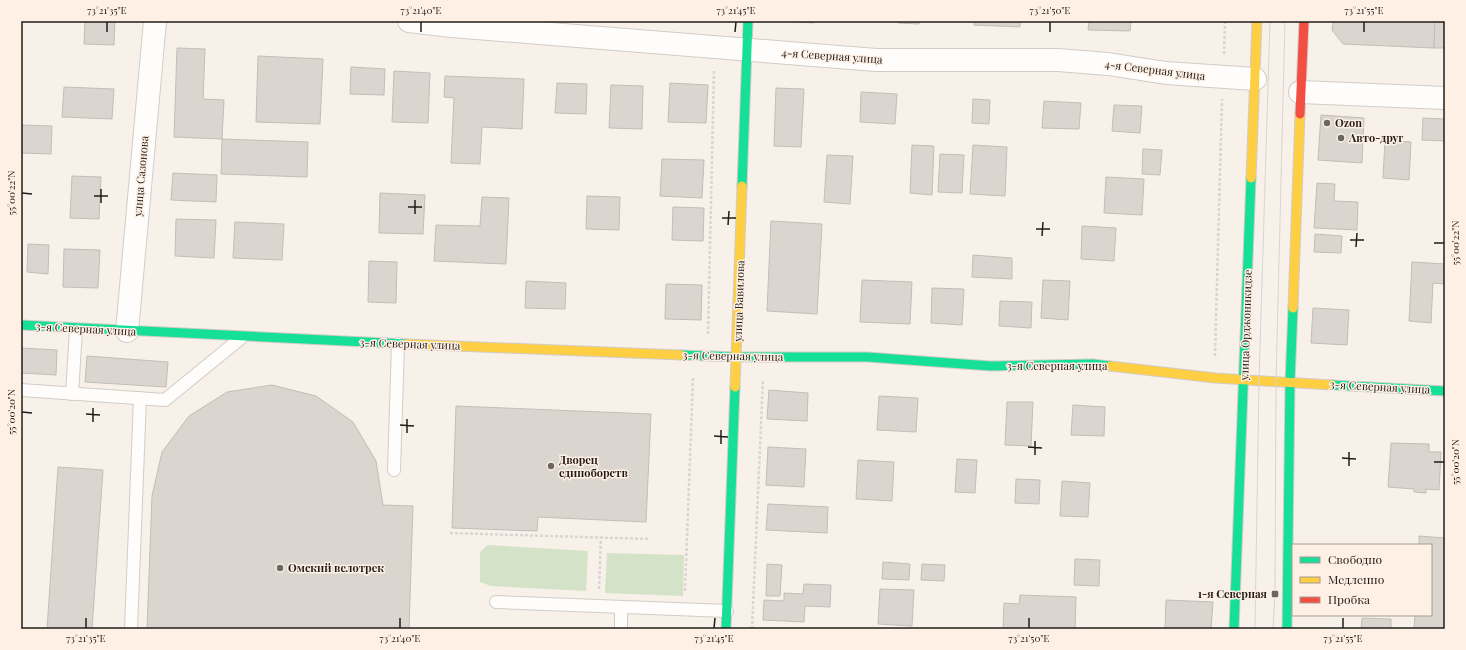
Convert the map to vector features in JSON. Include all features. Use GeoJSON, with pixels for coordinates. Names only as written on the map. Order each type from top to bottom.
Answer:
{"type":"FeatureCollection","features":[{"type":"Feature","properties":{"kind":"street","name":"улица Сазонова"},"geometry":{"type":"LineString","coordinates":[[127,332],[155,21]]}},
{"type":"Feature","properties":{"kind":"street","name":"4-я Северная улица"},"geometry":{"type":"LineString","coordinates":[[409,21],[748,51],[876,60],[1058,60],[1108,64],[1166,73],[1255,79]]}},
{"type":"Feature","properties":{"kind":"street","name":"улица Вавилова"},"geometry":{"type":"LineString","coordinates":[[726,629],[748,21]]}},
{"type":"Feature","properties":{"kind":"street","name":"улица Орджоникидзе"},"geometry":{"type":"LineString","coordinates":[[1234,629],[1257,21]]}},
{"type":"Feature","properties":{"kind":"street"},"geometry":{"type":"LineString","coordinates":[[1287,629],[1290,382],[1300,92],[1304,21]]}},
{"type":"Feature","properties":{"kind":"street"},"geometry":{"type":"LineString","coordinates":[[1300,92],[1445,98]]}},
{"type":"Feature","properties":{"kind":"street","name":"3-я Северная улица"},"geometry":{"type":"LineString","coordinates":[[21,325],[127,332],[737,358],[867,356],[991,366],[1093,364],[1215,378],[1445,391]]}},
{"type":"Feature","properties":{"kind":"lane"},"geometry":{"type":"LineString","coordinates":[[72,394],[76,329]]}},
{"type":"Feature","properties":{"kind":"lane"},"geometry":{"type":"LineString","coordinates":[[21,390],[165,400],[243,336]]}},
{"type":"Feature","properties":{"kind":"lane"},"geometry":{"type":"LineString","coordinates":[[394,470],[398,344]]}},
{"type":"Feature","properties":{"kind":"lane"},"geometry":{"type":"LineString","coordinates":[[131,629],[140,398]]}},
{"type":"Feature","properties":{"kind":"lane"},"geometry":{"type":"LineString","coordinates":[[496,602],[727,611]]}},
{"type":"Feature","properties":{"kind":"lane"},"geometry":{"type":"LineString","coordinates":[[621,607],[621,629]]}},
{"type":"Feature","properties":{"kind":"path"},"geometry":{"type":"LineString","coordinates":[[1215,378],[1225,21]]}},
{"type":"Feature","properties":{"kind":"path"},"geometry":{"type":"LineString","coordinates":[[708,356],[714,48]]}},
{"type":"Feature","properties":{"kind":"path"},"geometry":{"type":"LineString","coordinates":[[684,609],[694,356]]}},
{"type":"Feature","properties":{"kind":"path"},"geometry":{"type":"LineString","coordinates":[[752,629],[764,358]]}},
{"type":"Feature","properties":{"kind":"path"},"geometry":{"type":"LineString","coordinates":[[450,533],[650,539]]}},
{"type":"Feature","properties":{"kind":"path"},"geometry":{"type":"LineString","coordinates":[[598,606],[601,537]]}},
{"type":"Feature","properties":{"kind":"green space"},"geometry":{"type":"Polygon","coordinates":[[[488,545],[588,551],[586,591],[491,586],[480,582],[480,552],[488,545]]]}},
{"type":"Feature","properties":{"kind":"green space"},"geometry":{"type":"Polygon","coordinates":[[[607,553],[684,555],[683,596],[605,593],[607,553]]]}},
{"type":"Feature","properties":{"kind":"building"},"geometry":{"type":"Polygon","coordinates":[[[85,21],[115,21],[114,45],[84,44],[85,21]]]}},
{"type":"Feature","properties":{"kind":"building"},"geometry":{"type":"Polygon","coordinates":[[[781,21],[814,21],[814,23],[781,21]]]}},
{"type":"Feature","properties":{"kind":"building"},"geometry":{"type":"Polygon","coordinates":[[[898,21],[919,21],[919,24],[898,23],[898,21]]]}},
{"type":"Feature","properties":{"kind":"building"},"geometry":{"type":"Polygon","coordinates":[[[974,21],[1020,21],[1020,27],[974,25],[974,21]]]}},
{"type":"Feature","properties":{"kind":"building"},"geometry":{"type":"Polygon","coordinates":[[[1089,21],[1131,21],[1130,31],[1088,30],[1089,21]]]}},
{"type":"Feature","properties":{"kind":"building"},"geometry":{"type":"Polygon","coordinates":[[[1333,21],[1435,21],[1434,48],[1343,44],[1332,30],[1333,21]]]}},
{"type":"Feature","properties":{"kind":"building"},"geometry":{"type":"Polygon","coordinates":[[[1435,21],[1445,21],[1445,48],[1434,48],[1435,21]]]}},
{"type":"Feature","properties":{"kind":"building"},"geometry":{"type":"Polygon","coordinates":[[[177,48],[205,49],[203,99],[224,100],[222,139],[174,137],[177,48]]]}},
{"type":"Feature","properties":{"kind":"building"},"geometry":{"type":"Polygon","coordinates":[[[258,56],[323,59],[320,124],[256,122],[258,56]]]}},
{"type":"Feature","properties":{"kind":"building"},"geometry":{"type":"Polygon","coordinates":[[[351,67],[385,69],[384,95],[350,94],[351,67]]]}},
{"type":"Feature","properties":{"kind":"building"},"geometry":{"type":"Polygon","coordinates":[[[394,71],[430,73],[428,123],[392,122],[394,71]]]}},
{"type":"Feature","properties":{"kind":"building"},"geometry":{"type":"Polygon","coordinates":[[[445,76],[524,79],[522,129],[482,127],[480,164],[451,163],[454,98],[444,97],[445,76]]]}},
{"type":"Feature","properties":{"kind":"building"},"geometry":{"type":"Polygon","coordinates":[[[557,83],[587,84],[586,114],[555,113],[557,83]]]}},
{"type":"Feature","properties":{"kind":"building"},"geometry":{"type":"Polygon","coordinates":[[[670,83],[708,85],[706,123],[668,122],[670,83]]]}},
{"type":"Feature","properties":{"kind":"building"},"geometry":{"type":"Polygon","coordinates":[[[611,85],[643,86],[642,129],[609,128],[611,85]]]}},
{"type":"Feature","properties":{"kind":"building"},"geometry":{"type":"Polygon","coordinates":[[[64,87],[114,89],[112,119],[62,117],[64,87]]]}},
{"type":"Feature","properties":{"kind":"building"},"geometry":{"type":"Polygon","coordinates":[[[776,88],[804,89],[801,147],[774,146],[776,88]]]}},
{"type":"Feature","properties":{"kind":"building"},"geometry":{"type":"Polygon","coordinates":[[[861,92],[897,94],[895,124],[860,122],[861,92]]]}},
{"type":"Feature","properties":{"kind":"building"},"geometry":{"type":"Polygon","coordinates":[[[973,99],[990,100],[989,124],[972,123],[973,99]]]}},
{"type":"Feature","properties":{"kind":"building"},"geometry":{"type":"Polygon","coordinates":[[[1044,101],[1081,103],[1079,129],[1042,128],[1044,101]]]}},
{"type":"Feature","properties":{"kind":"building"},"geometry":{"type":"Polygon","coordinates":[[[1114,105],[1142,106],[1140,133],[1112,131],[1114,105]]]}},
{"type":"Feature","properties":{"kind":"building"},"geometry":{"type":"Polygon","coordinates":[[[1321,115],[1364,118],[1362,163],[1318,160],[1321,115]]]}},
{"type":"Feature","properties":{"kind":"building"},"geometry":{"type":"Polygon","coordinates":[[[1423,118],[1445,119],[1445,141],[1422,140],[1423,118]]]}},
{"type":"Feature","properties":{"kind":"building"},"geometry":{"type":"Polygon","coordinates":[[[21,125],[52,126],[51,154],[21,153],[21,125]]]}},
{"type":"Feature","properties":{"kind":"building"},"geometry":{"type":"Polygon","coordinates":[[[222,139],[308,142],[307,177],[221,174],[222,139]]]}},
{"type":"Feature","properties":{"kind":"building"},"geometry":{"type":"Polygon","coordinates":[[[1385,140],[1411,142],[1409,180],[1383,178],[1385,140]]]}},
{"type":"Feature","properties":{"kind":"building"},"geometry":{"type":"Polygon","coordinates":[[[912,145],[934,146],[932,195],[910,193],[912,145]]]}},
{"type":"Feature","properties":{"kind":"building"},"geometry":{"type":"Polygon","coordinates":[[[973,145],[1007,147],[1005,196],[970,194],[973,145]]]}},
{"type":"Feature","properties":{"kind":"building"},"geometry":{"type":"Polygon","coordinates":[[[1143,149],[1162,150],[1160,175],[1142,174],[1143,149]]]}},
{"type":"Feature","properties":{"kind":"building"},"geometry":{"type":"Polygon","coordinates":[[[940,154],[964,155],[962,193],[938,192],[940,154]]]}},
{"type":"Feature","properties":{"kind":"building"},"geometry":{"type":"Polygon","coordinates":[[[827,155],[853,156],[850,204],[824,202],[827,155]]]}},
{"type":"Feature","properties":{"kind":"building"},"geometry":{"type":"Polygon","coordinates":[[[662,159],[704,160],[702,198],[660,196],[662,159]]]}},
{"type":"Feature","properties":{"kind":"building"},"geometry":{"type":"Polygon","coordinates":[[[173,173],[217,175],[216,202],[171,200],[173,173]]]}},
{"type":"Feature","properties":{"kind":"building"},"geometry":{"type":"Polygon","coordinates":[[[72,176],[101,177],[99,219],[70,218],[72,176]]]}},
{"type":"Feature","properties":{"kind":"building"},"geometry":{"type":"Polygon","coordinates":[[[1106,177],[1144,179],[1142,215],[1104,213],[1106,177]]]}},
{"type":"Feature","properties":{"kind":"building"},"geometry":{"type":"Polygon","coordinates":[[[1317,183],[1335,184],[1334,201],[1358,202],[1357,230],[1314,228],[1317,183]]]}},
{"type":"Feature","properties":{"kind":"building"},"geometry":{"type":"Polygon","coordinates":[[[380,193],[425,195],[423,234],[379,233],[380,193]]]}},
{"type":"Feature","properties":{"kind":"building"},"geometry":{"type":"Polygon","coordinates":[[[587,196],[620,197],[619,230],[586,229],[587,196]]]}},
{"type":"Feature","properties":{"kind":"building"},"geometry":{"type":"Polygon","coordinates":[[[482,197],[509,198],[506,264],[434,261],[436,225],[480,226],[482,197]]]}},
{"type":"Feature","properties":{"kind":"building"},"geometry":{"type":"Polygon","coordinates":[[[673,207],[704,208],[703,241],[672,240],[673,207]]]}},
{"type":"Feature","properties":{"kind":"building"},"geometry":{"type":"Polygon","coordinates":[[[176,219],[216,220],[214,258],[175,256],[176,219]]]}},
{"type":"Feature","properties":{"kind":"building"},"geometry":{"type":"Polygon","coordinates":[[[771,221],[822,224],[817,314],[767,311],[771,221]]]}},
{"type":"Feature","properties":{"kind":"building"},"geometry":{"type":"Polygon","coordinates":[[[235,222],[284,224],[282,260],[233,258],[235,222]]]}},
{"type":"Feature","properties":{"kind":"building"},"geometry":{"type":"Polygon","coordinates":[[[1082,226],[1116,228],[1114,261],[1081,259],[1082,226]]]}},
{"type":"Feature","properties":{"kind":"building"},"geometry":{"type":"Polygon","coordinates":[[[1315,234],[1342,236],[1341,253],[1314,252],[1315,234]]]}},
{"type":"Feature","properties":{"kind":"building"},"geometry":{"type":"Polygon","coordinates":[[[28,244],[49,245],[48,274],[27,272],[28,244]]]}},
{"type":"Feature","properties":{"kind":"building"},"geometry":{"type":"Polygon","coordinates":[[[64,249],[100,250],[98,288],[63,287],[64,249]]]}},
{"type":"Feature","properties":{"kind":"building"},"geometry":{"type":"Polygon","coordinates":[[[973,255],[1012,258],[1012,279],[972,277],[973,255]]]}},
{"type":"Feature","properties":{"kind":"building"},"geometry":{"type":"Polygon","coordinates":[[[369,261],[397,262],[396,303],[368,302],[369,261]]]}},
{"type":"Feature","properties":{"kind":"building"},"geometry":{"type":"Polygon","coordinates":[[[1412,262],[1445,264],[1445,284],[1433,283],[1431,323],[1409,321],[1412,262]]]}},
{"type":"Feature","properties":{"kind":"building"},"geometry":{"type":"Polygon","coordinates":[[[862,280],[912,282],[910,324],[860,322],[862,280]]]}},
{"type":"Feature","properties":{"kind":"building"},"geometry":{"type":"Polygon","coordinates":[[[1043,280],[1070,281],[1068,320],[1041,318],[1043,280]]]}},
{"type":"Feature","properties":{"kind":"building"},"geometry":{"type":"Polygon","coordinates":[[[526,281],[566,283],[565,309],[525,308],[526,281]]]}},
{"type":"Feature","properties":{"kind":"building"},"geometry":{"type":"Polygon","coordinates":[[[666,284],[702,285],[701,320],[665,319],[666,284]]]}},
{"type":"Feature","properties":{"kind":"building"},"geometry":{"type":"Polygon","coordinates":[[[932,288],[964,289],[962,325],[931,323],[932,288]]]}},
{"type":"Feature","properties":{"kind":"building"},"geometry":{"type":"Polygon","coordinates":[[[1000,301],[1032,302],[1031,328],[999,326],[1000,301]]]}},
{"type":"Feature","properties":{"kind":"building"},"geometry":{"type":"Polygon","coordinates":[[[1313,308],[1349,310],[1347,345],[1311,343],[1313,308]]]}},
{"type":"Feature","properties":{"kind":"building"},"geometry":{"type":"Polygon","coordinates":[[[21,348],[57,350],[56,375],[21,373],[21,348]]]}},
{"type":"Feature","properties":{"kind":"building"},"geometry":{"type":"Polygon","coordinates":[[[87,356],[168,362],[166,387],[85,382],[87,356]]]}},
{"type":"Feature","properties":{"kind":"building","name":"Омский велотрек"},"geometry":{"type":"Polygon","coordinates":[[[272,385],[316,396],[353,422],[376,461],[383,505],[413,506],[409,629],[147,629],[152,496],[162,452],[189,416],[227,392],[272,385]]]}},
{"type":"Feature","properties":{"kind":"building"},"geometry":{"type":"Polygon","coordinates":[[[769,390],[808,393],[807,421],[767,419],[769,390]]]}},
{"type":"Feature","properties":{"kind":"building"},"geometry":{"type":"Polygon","coordinates":[[[879,396],[918,398],[916,432],[877,430],[879,396]]]}},
{"type":"Feature","properties":{"kind":"building"},"geometry":{"type":"Polygon","coordinates":[[[1007,402],[1033,402],[1031,446],[1005,445],[1007,402]]]}},
{"type":"Feature","properties":{"kind":"building"},"geometry":{"type":"Polygon","coordinates":[[[1073,405],[1105,407],[1104,436],[1071,435],[1073,405]]]}},
{"type":"Feature","properties":{"kind":"building","name":"Дворец единоборств"},"geometry":{"type":"Polygon","coordinates":[[[456,406],[651,414],[646,522],[538,517],[537,531],[452,528],[456,406]]]}},
{"type":"Feature","properties":{"kind":"building"},"geometry":{"type":"Polygon","coordinates":[[[1391,443],[1429,444],[1429,452],[1441,452],[1439,490],[1426,489],[1426,493],[1414,492],[1414,489],[1388,487],[1391,443]]]}},
{"type":"Feature","properties":{"kind":"building"},"geometry":{"type":"Polygon","coordinates":[[[768,447],[806,449],[804,487],[766,485],[768,447]]]}},
{"type":"Feature","properties":{"kind":"building"},"geometry":{"type":"Polygon","coordinates":[[[957,459],[977,460],[975,493],[955,492],[957,459]]]}},
{"type":"Feature","properties":{"kind":"building"},"geometry":{"type":"Polygon","coordinates":[[[858,460],[894,462],[892,501],[856,499],[858,460]]]}},
{"type":"Feature","properties":{"kind":"building"},"geometry":{"type":"Polygon","coordinates":[[[58,467],[103,470],[92,629],[47,629],[58,467]]]}},
{"type":"Feature","properties":{"kind":"building"},"geometry":{"type":"Polygon","coordinates":[[[1016,479],[1040,480],[1039,504],[1015,503],[1016,479]]]}},
{"type":"Feature","properties":{"kind":"building"},"geometry":{"type":"Polygon","coordinates":[[[1062,481],[1090,483],[1088,517],[1060,516],[1062,481]]]}},
{"type":"Feature","properties":{"kind":"building"},"geometry":{"type":"Polygon","coordinates":[[[768,504],[828,507],[827,533],[766,530],[768,504]]]}},
{"type":"Feature","properties":{"kind":"building"},"geometry":{"type":"Polygon","coordinates":[[[1419,536],[1445,538],[1445,629],[1414,629],[1415,616],[1432,616],[1432,544],[1419,544],[1419,536]]]}},
{"type":"Feature","properties":{"kind":"building"},"geometry":{"type":"Polygon","coordinates":[[[1075,559],[1100,560],[1099,586],[1074,585],[1075,559]]]}},
{"type":"Feature","properties":{"kind":"building"},"geometry":{"type":"Polygon","coordinates":[[[883,562],[910,564],[909,580],[882,579],[883,562]]]}},
{"type":"Feature","properties":{"kind":"building"},"geometry":{"type":"Polygon","coordinates":[[[767,564],[782,565],[780,596],[766,596],[767,564]]]}},
{"type":"Feature","properties":{"kind":"building"},"geometry":{"type":"Polygon","coordinates":[[[922,564],[945,565],[944,581],[921,580],[922,564]]]}},
{"type":"Feature","properties":{"kind":"building"},"geometry":{"type":"Polygon","coordinates":[[[804,584],[831,585],[830,607],[805,606],[804,622],[763,620],[764,600],[784,601],[784,593],[803,594],[804,584]]]}},
{"type":"Feature","properties":{"kind":"building"},"geometry":{"type":"Polygon","coordinates":[[[880,589],[914,590],[912,626],[878,624],[880,589]]]}},
{"type":"Feature","properties":{"kind":"building"},"geometry":{"type":"Polygon","coordinates":[[[1020,595],[1076,597],[1075,629],[1003,629],[1004,603],[1019,604],[1020,595]]]}},
{"type":"Feature","properties":{"kind":"building"},"geometry":{"type":"Polygon","coordinates":[[[1166,600],[1213,602],[1211,629],[1165,629],[1166,600]]]}},
{"type":"Feature","properties":{"kind":"building"},"geometry":{"type":"Polygon","coordinates":[[[1362,618],[1391,619],[1391,629],[1361,629],[1362,618]]]}},
{"type":"Feature","properties":{"kind":"tram line"},"geometry":{"type":"LineString","coordinates":[[1255,629],[1259,380],[1270,21]]}},
{"type":"Feature","properties":{"kind":"tram line"},"geometry":{"type":"LineString","coordinates":[[1273,629],[1275,594],[1276,381],[1285,21]]}},
{"type":"Feature","properties":{"kind":"traffic: fast"},"geometry":{"type":"LineString","coordinates":[[742,186],[748,21]]}},
{"type":"Feature","properties":{"kind":"traffic: fast"},"geometry":{"type":"LineString","coordinates":[[1234,629],[1251,178]]}},
{"type":"Feature","properties":{"kind":"traffic: fast"},"geometry":{"type":"LineString","coordinates":[[1287,629],[1290,382],[1293,308]]}},
{"type":"Feature","properties":{"kind":"traffic: fast"},"geometry":{"type":"LineString","coordinates":[[21,325],[406,344]]}},
{"type":"Feature","properties":{"kind":"traffic: fast"},"geometry":{"type":"LineString","coordinates":[[681,355],[737,357],[867,357],[991,366],[1093,364],[1110,366]]}},
{"type":"Feature","properties":{"kind":"traffic: fast"},"geometry":{"type":"LineString","coordinates":[[1332,385],[1445,391]]}},
{"type":"Feature","properties":{"kind":"traffic: fast"},"geometry":{"type":"LineString","coordinates":[[726,629],[735,387]]}},
{"type":"Feature","properties":{"kind":"traffic: slow"},"geometry":{"type":"LineString","coordinates":[[1251,178],[1257,21]]}},
{"type":"Feature","properties":{"kind":"traffic: slow"},"geometry":{"type":"LineString","coordinates":[[1293,308],[1300,114]]}},
{"type":"Feature","properties":{"kind":"traffic: slow"},"geometry":{"type":"LineString","coordinates":[[735,387],[742,186]]}},
{"type":"Feature","properties":{"kind":"traffic: slow"},"geometry":{"type":"LineString","coordinates":[[406,344],[681,355]]}},
{"type":"Feature","properties":{"kind":"traffic: slow"},"geometry":{"type":"LineString","coordinates":[[1110,366],[1215,378],[1332,385]]}},
{"type":"Feature","properties":{"kind":"traffic: jam"},"geometry":{"type":"LineString","coordinates":[[1300,114],[1304,21]]}},
{"type":"Feature","properties":{"kind":"place","name":"Ozon"},"geometry":{"type":"Point","coordinates":[1327,123]}},
{"type":"Feature","properties":{"kind":"place","name":"Авто-друг"},"geometry":{"type":"Point","coordinates":[1341,138]}},
{"type":"Feature","properties":{"kind":"place","name":"Дворец единоборств"},"geometry":{"type":"Point","coordinates":[551,466]}},
{"type":"Feature","properties":{"kind":"place","name":"Омский велотрек"},"geometry":{"type":"Point","coordinates":[280,568]}},
{"type":"Feature","properties":{"kind":"place","name":"1-я Северная"},"geometry":{"type":"Point","coordinates":[1275,594]}}]}
